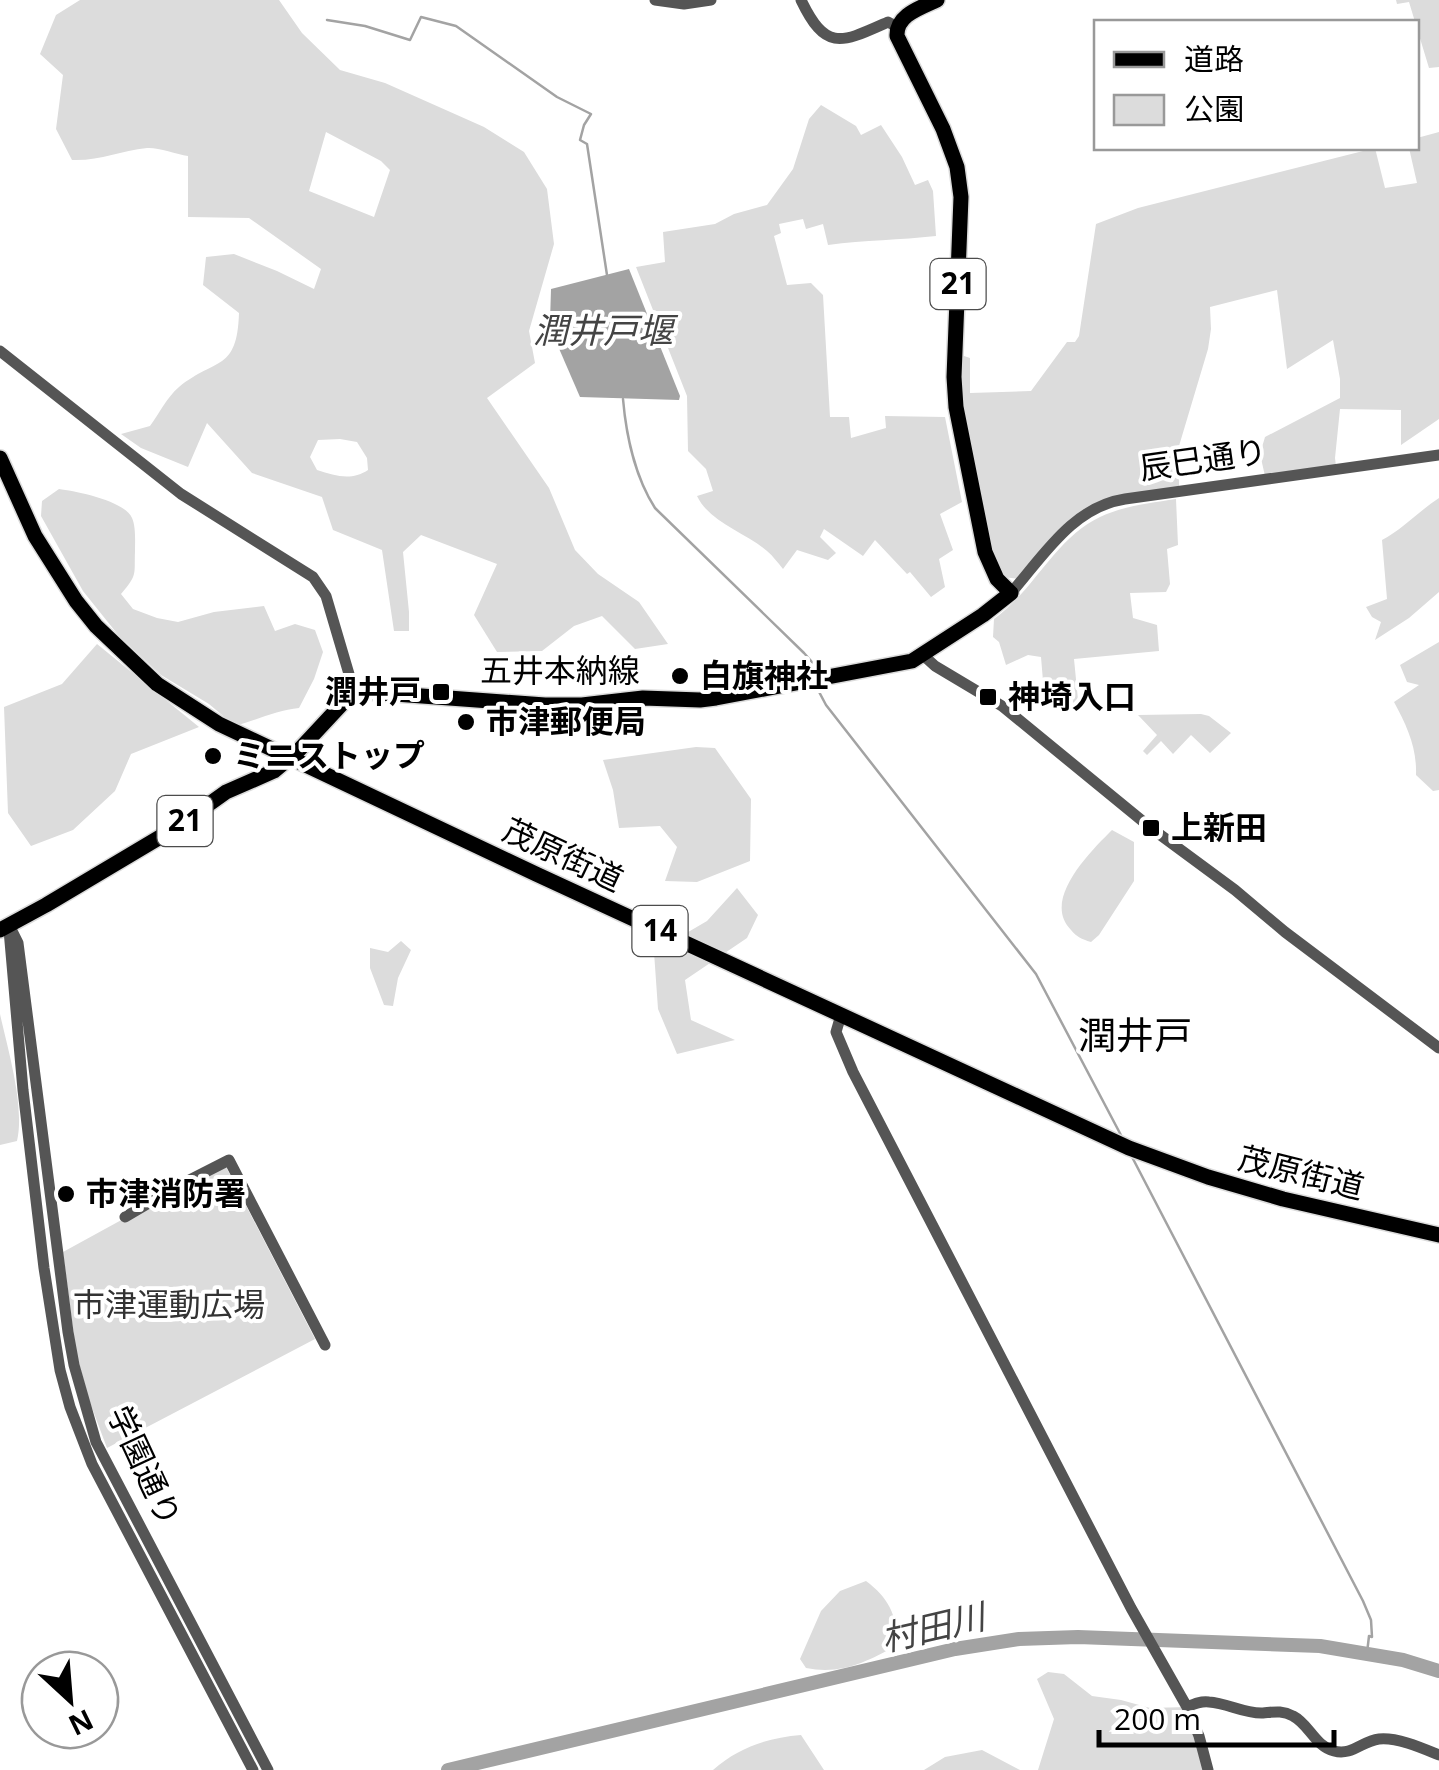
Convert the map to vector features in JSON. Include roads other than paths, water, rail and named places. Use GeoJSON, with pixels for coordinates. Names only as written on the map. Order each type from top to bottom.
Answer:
{"type":"FeatureCollection","features":[{"type":"Feature","properties":{"kind":"main road"},"geometry":{"type":"LineString","coordinates":[[897,27],[915,10],[937,0]]}},
{"type":"Feature","properties":{"kind":"main road","name":"21"},"geometry":{"type":"LineString","coordinates":[[897,27],[901,45],[943,128],[957,167],[961,197],[956,407],[985,552],[992,571],[1011,593]]}},
{"type":"Feature","properties":{"kind":"main road","name":"茂原街道"},"geometry":{"type":"LineString","coordinates":[[0,458],[36,536],[96,626],[139,669],[218,724],[1111,1140],[1168,1163],[1283,1199],[1439,1235]]}},
{"type":"Feature","properties":{"kind":"main road","name":"五井本納線"},"geometry":{"type":"LineString","coordinates":[[354,692],[544,705],[643,698],[700,700],[901,664],[923,656],[1011,593]]}},
{"type":"Feature","properties":{"kind":"main road","name":"21"},"geometry":{"type":"LineString","coordinates":[[5,928],[177,828],[215,799],[274,771],[354,692]]}},
{"type":"Feature","properties":{"kind":"street"},"geometry":{"type":"LineString","coordinates":[[655,0],[684,4],[711,0]]}},
{"type":"Feature","properties":{"kind":"street"},"geometry":{"type":"LineString","coordinates":[[801,0],[814,26],[839,39],[853,38],[888,22],[897,27]]}},
{"type":"Feature","properties":{"kind":"street"},"geometry":{"type":"LineString","coordinates":[[0,351],[181,494],[313,577],[326,596],[354,692]]}},
{"type":"Feature","properties":{"kind":"street","name":"辰巳通り"},"geometry":{"type":"LineString","coordinates":[[1011,593],[1076,520],[1102,504],[1439,455]]}},
{"type":"Feature","properties":{"kind":"street"},"geometry":{"type":"LineString","coordinates":[[923,656],[1006,709],[1151,828],[1439,1048]]}},
{"type":"Feature","properties":{"kind":"street"},"geometry":{"type":"LineString","coordinates":[[5,928],[60,1370],[82,1443],[253,1770]]}},
{"type":"Feature","properties":{"kind":"street","name":"学園通り"},"geometry":{"type":"LineString","coordinates":[[5,928],[18,943],[68,1332],[96,1442],[268,1770]]}},
{"type":"Feature","properties":{"kind":"street"},"geometry":{"type":"LineString","coordinates":[[841,1015],[836,1032],[853,1072],[1131,1608],[1187,1707],[1208,1770]]}},
{"type":"Feature","properties":{"kind":"street"},"geometry":{"type":"LineString","coordinates":[[125,1217],[229,1160],[325,1345]]}},
{"type":"Feature","properties":{"kind":"street"},"geometry":{"type":"LineString","coordinates":[[40,1228],[54,1226]]}},
{"type":"Feature","properties":{"kind":"street"},"geometry":{"type":"LineString","coordinates":[[1187,1707],[1213,1702],[1260,1713],[1282,1712],[1295,1716],[1322,1745],[1334,1751],[1350,1751],[1371,1741],[1387,1739],[1439,1755]]}},
{"type":"Feature","properties":{"kind":"water","name":"潤井戸堰"},"geometry":{"type":"Polygon","coordinates":[[[629,269],[679,400],[580,397],[554,337],[551,289],[629,269]]]}},
{"type":"Feature","properties":{"kind":"waterway"},"geometry":{"type":"LineString","coordinates":[[327,20],[365,26],[410,40],[421,17],[456,26],[557,97],[591,114],[580,140],[587,144],[607,275]]}},
{"type":"Feature","properties":{"kind":"waterway"},"geometry":{"type":"LineString","coordinates":[[623,399],[633,455],[655,508],[804,653],[816,675]]}},
{"type":"Feature","properties":{"kind":"waterway"},"geometry":{"type":"LineString","coordinates":[[817,688],[826,705],[1036,974],[1123,1139]]}},
{"type":"Feature","properties":{"kind":"waterway"},"geometry":{"type":"LineString","coordinates":[[1131,1155],[1363,1601],[1371,1620],[1372,1637],[1369,1636],[1367,1653]]}},
{"type":"Feature","properties":{"kind":"waterway","name":"村田川"},"geometry":{"type":"LineString","coordinates":[[448,1770],[955,1649],[1019,1639],[1078,1637],[1320,1646],[1403,1660],[1439,1671]]}},
{"type":"Feature","properties":{"kind":"place","name":"白旗神社"},"geometry":{"type":"Point","coordinates":[680,676]}},
{"type":"Feature","properties":{"kind":"place","name":"潤井戸"},"geometry":{"type":"Point","coordinates":[441,692]}},
{"type":"Feature","properties":{"kind":"place","name":"神埼入口"},"geometry":{"type":"Point","coordinates":[988,697]}},
{"type":"Feature","properties":{"kind":"place","name":"市津郵便局"},"geometry":{"type":"Point","coordinates":[466,722]}},
{"type":"Feature","properties":{"kind":"place","name":"ミニストップ"},"geometry":{"type":"Point","coordinates":[213,756]}},
{"type":"Feature","properties":{"kind":"place","name":"上新田"},"geometry":{"type":"Point","coordinates":[1151,828]}},
{"type":"Feature","properties":{"kind":"place","name":"市津消防署"},"geometry":{"type":"Point","coordinates":[66,1194]}},
{"type":"Feature","properties":{"kind":"district","name":"潤井戸"},"geometry":{"type":"Point","coordinates":[1135,1036]}},
{"type":"Feature","properties":{"kind":"park label","name":"市津運動広場"},"geometry":{"type":"Point","coordinates":[169,1305]}}]}
